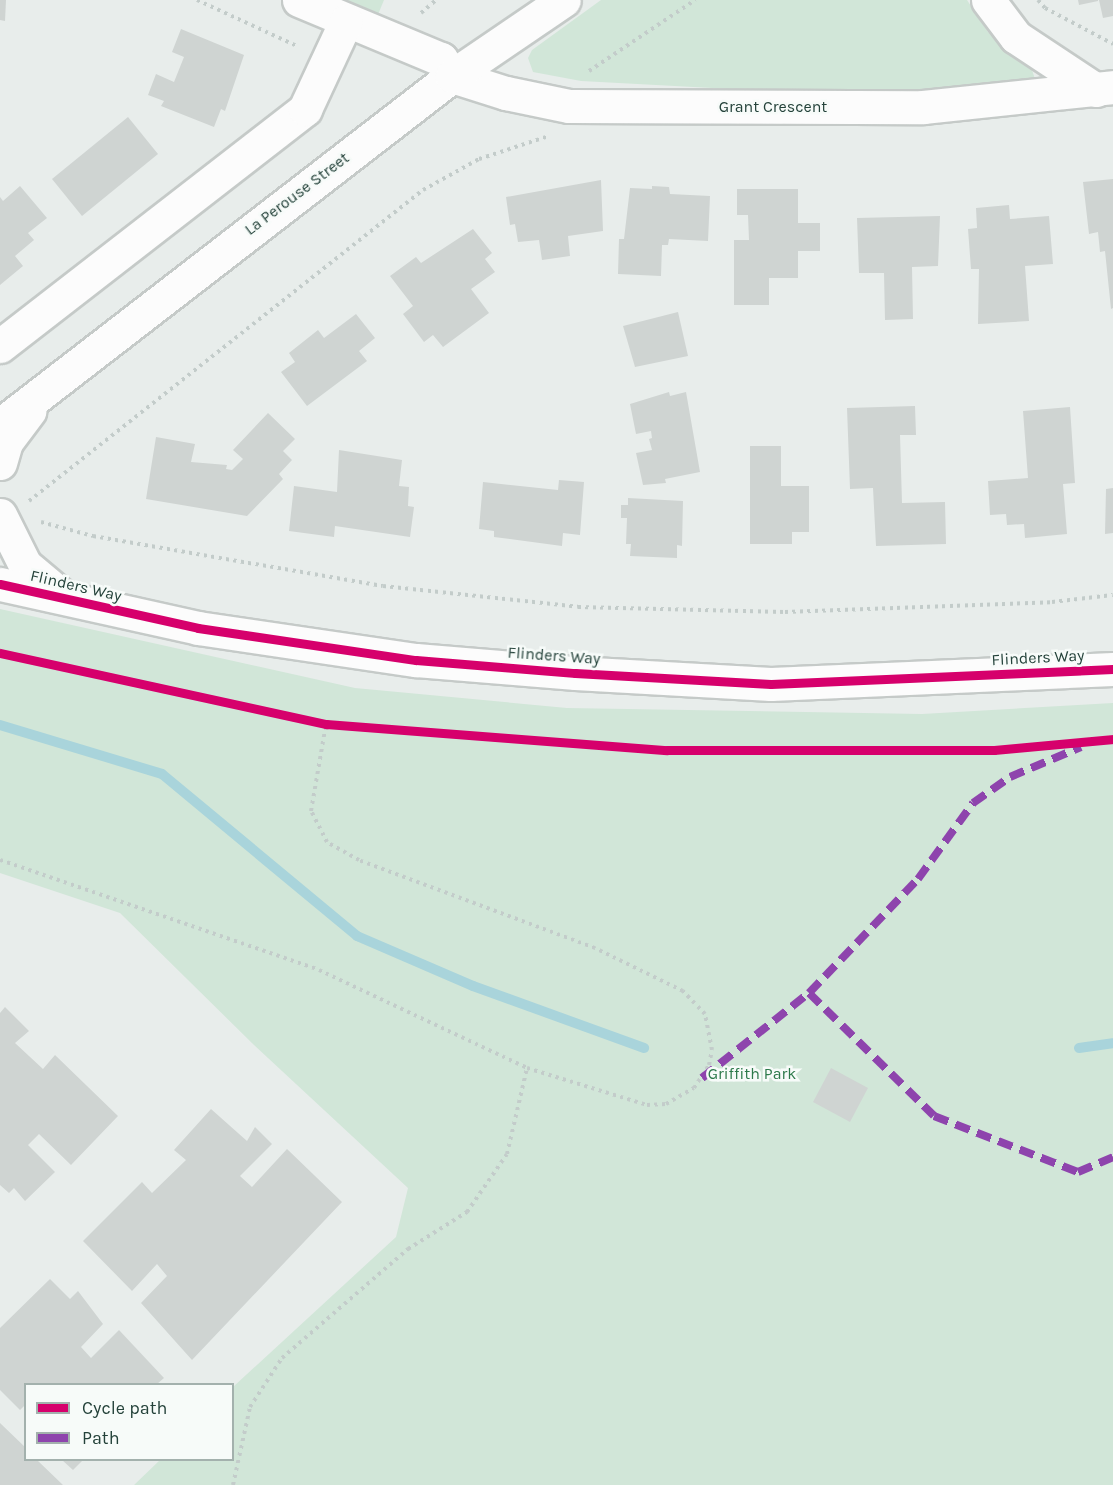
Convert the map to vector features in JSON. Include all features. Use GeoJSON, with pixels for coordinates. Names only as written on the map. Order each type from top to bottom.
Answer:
{"type":"FeatureCollection","features":[{"type":"Feature","properties":{"kind":"street"},"geometry":{"type":"LineString","coordinates":[[299,0],[441,59],[452,76]]}},
{"type":"Feature","properties":{"kind":"street","name":"La Perouse Street"},"geometry":{"type":"LineString","coordinates":[[0,425],[39,398],[261,221],[452,76],[564,0]]}},
{"type":"Feature","properties":{"kind":"street","name":"Grant Crescent"},"geometry":{"type":"LineString","coordinates":[[988,0],[1016,37],[1104,88]]}},
{"type":"Feature","properties":{"kind":"street"},"geometry":{"type":"LineString","coordinates":[[0,346],[305,109],[346,21]]}},
{"type":"Feature","properties":{"kind":"street","name":"Grant Crescent"},"geometry":{"type":"LineString","coordinates":[[452,76],[506,93],[569,106],[923,107],[1104,88]]}},
{"type":"Feature","properties":{"kind":"street","name":"La Perouse Street"},"geometry":{"type":"LineString","coordinates":[[0,463],[6,442],[39,398]]}},
{"type":"Feature","properties":{"kind":"street"},"geometry":{"type":"LineString","coordinates":[[11,511],[25,565],[67,600]]}},
{"type":"Feature","properties":{"kind":"street","name":"Flinders Way"},"geometry":{"type":"LineString","coordinates":[[0,584],[198,628],[416,660],[575,673],[771,684],[1113,669]]}},
{"type":"Feature","properties":{"kind":"path"},"geometry":{"type":"LineString","coordinates":[[11,511],[423,190],[479,159],[547,140],[589,71],[695,0]]}},
{"type":"Feature","properties":{"kind":"path"},"geometry":{"type":"LineString","coordinates":[[1038,0],[1045,8],[1113,44]]}},
{"type":"Feature","properties":{"kind":"path"},"geometry":{"type":"LineString","coordinates":[[35,520],[93,536],[383,586],[578,607],[785,612],[1052,602],[1113,595]]}},
{"type":"Feature","properties":{"kind":"path"},"geometry":{"type":"LineString","coordinates":[[314,722],[337,725]]}},
{"type":"Feature","properties":{"kind":"path"},"geometry":{"type":"LineString","coordinates":[[0,860],[319,970],[527,1068],[647,1105],[666,1104],[684,1096],[702,1078],[712,1050],[711,1031],[696,1002],[673,986],[596,948],[359,860],[327,842],[312,811],[326,724]]}},
{"type":"Feature","properties":{"kind":"path"},"geometry":{"type":"LineString","coordinates":[[233,1485],[250,1407],[282,1358],[408,1250],[467,1212],[507,1154],[527,1068]]}},
{"type":"Feature","properties":{"kind":"green space"},"geometry":{"type":"Polygon","coordinates":[[[337,0],[384,0],[377,17],[337,0]]]}},
{"type":"Feature","properties":{"kind":"green space"},"geometry":{"type":"Polygon","coordinates":[[[601,0],[967,0],[988,32],[1032,70],[1035,79],[937,92],[767,91],[581,81],[533,72],[528,58],[532,50],[601,0]]]}},
{"type":"Feature","properties":{"kind":"green space","name":"Griffith Park"},"geometry":{"type":"Polygon","coordinates":[[[0,609],[355,688],[567,708],[922,714],[1113,703],[1113,1485],[134,1485],[159,1461],[234,1461],[234,1386],[396,1237],[408,1188],[254,1045],[120,913],[0,873],[0,609]]]}},
{"type":"Feature","properties":{"kind":"building"},"geometry":{"type":"Polygon","coordinates":[[[0,0],[6,0],[5,21],[0,20],[0,0]]]}},
{"type":"Feature","properties":{"kind":"building"},"geometry":{"type":"Polygon","coordinates":[[[1078,0],[1098,0],[1098,1],[1079,5],[1078,0]]]}},
{"type":"Feature","properties":{"kind":"building"},"geometry":{"type":"Polygon","coordinates":[[[1099,0],[1113,0],[1113,16],[1103,18],[1099,0]]]}},
{"type":"Feature","properties":{"kind":"building"},"geometry":{"type":"Polygon","coordinates":[[[181,29],[244,55],[225,111],[221,109],[214,127],[161,106],[164,101],[148,95],[156,74],[174,82],[184,57],[172,52],[181,29]]]}},
{"type":"Feature","properties":{"kind":"building"},"geometry":{"type":"Polygon","coordinates":[[[128,117],[158,154],[82,216],[52,179],[128,117]]]}},
{"type":"Feature","properties":{"kind":"building"},"geometry":{"type":"Polygon","coordinates":[[[1113,179],[1113,308],[1111,309],[1105,251],[1100,252],[1098,232],[1089,234],[1083,182],[1113,179]]]}},
{"type":"Feature","properties":{"kind":"building"},"geometry":{"type":"Polygon","coordinates":[[[601,180],[603,231],[568,236],[570,256],[542,260],[539,240],[518,242],[515,224],[510,225],[506,197],[601,180]]]}},
{"type":"Feature","properties":{"kind":"building"},"geometry":{"type":"Polygon","coordinates":[[[20,186],[47,218],[28,233],[34,240],[15,256],[23,266],[0,285],[0,197],[3,201],[20,186]]]}},
{"type":"Feature","properties":{"kind":"building"},"geometry":{"type":"Polygon","coordinates":[[[652,186],[669,187],[670,194],[710,196],[708,241],[669,239],[668,245],[662,245],[661,276],[618,274],[619,239],[624,239],[630,188],[652,189],[652,186]]]}},
{"type":"Feature","properties":{"kind":"building"},"geometry":{"type":"Polygon","coordinates":[[[737,189],[798,189],[798,223],[820,223],[820,251],[798,251],[798,278],[769,278],[769,305],[734,305],[734,240],[749,240],[748,215],[737,215],[737,189]]]}},
{"type":"Feature","properties":{"kind":"building"},"geometry":{"type":"Polygon","coordinates":[[[1009,205],[1010,219],[1049,216],[1053,264],[1025,266],[1029,321],[978,324],[979,269],[971,269],[968,229],[977,228],[976,208],[1009,205]]]}},
{"type":"Feature","properties":{"kind":"building"},"geometry":{"type":"Polygon","coordinates":[[[940,216],[938,266],[912,267],[913,319],[885,320],[884,273],[859,273],[857,218],[940,216]]]}},
{"type":"Feature","properties":{"kind":"building"},"geometry":{"type":"Polygon","coordinates":[[[473,229],[492,253],[485,259],[495,272],[471,289],[489,313],[443,347],[433,335],[424,342],[403,314],[413,306],[390,276],[416,257],[421,263],[473,229]]]}},
{"type":"Feature","properties":{"kind":"building"},"geometry":{"type":"Polygon","coordinates":[[[678,312],[688,356],[635,367],[623,326],[678,312]]]}},
{"type":"Feature","properties":{"kind":"building"},"geometry":{"type":"Polygon","coordinates":[[[356,314],[375,338],[359,351],[367,361],[307,406],[281,372],[295,362],[289,353],[318,330],[324,338],[356,314]]]}},
{"type":"Feature","properties":{"kind":"building"},"geometry":{"type":"Polygon","coordinates":[[[669,392],[670,396],[686,392],[700,472],[665,479],[666,483],[643,485],[636,453],[652,450],[649,439],[652,438],[651,431],[636,434],[630,404],[669,392]]]}},
{"type":"Feature","properties":{"kind":"building"},"geometry":{"type":"Polygon","coordinates":[[[915,406],[916,435],[900,435],[902,503],[945,502],[946,544],[876,546],[873,488],[850,489],[847,408],[915,406]]]}},
{"type":"Feature","properties":{"kind":"building"},"geometry":{"type":"Polygon","coordinates":[[[1070,407],[1075,483],[1063,484],[1067,534],[1025,538],[1024,524],[1007,525],[1006,514],[990,515],[988,481],[1028,478],[1023,411],[1070,407]]]}},
{"type":"Feature","properties":{"kind":"building"},"geometry":{"type":"Polygon","coordinates":[[[268,413],[295,439],[283,451],[292,460],[279,474],[283,479],[247,516],[146,499],[156,437],[195,444],[191,462],[227,465],[226,469],[232,470],[243,459],[233,450],[268,413]]]}},
{"type":"Feature","properties":{"kind":"building"},"geometry":{"type":"Polygon","coordinates":[[[750,446],[781,446],[781,486],[809,486],[809,532],[792,532],[792,544],[750,544],[750,446]]]}},
{"type":"Feature","properties":{"kind":"building"},"geometry":{"type":"Polygon","coordinates":[[[339,450],[402,460],[399,486],[409,487],[408,506],[414,507],[410,537],[335,526],[334,537],[289,531],[294,486],[337,492],[339,450]]]}},
{"type":"Feature","properties":{"kind":"building"},"geometry":{"type":"Polygon","coordinates":[[[559,480],[584,482],[580,535],[563,533],[562,546],[494,537],[494,531],[479,529],[483,482],[558,490],[559,480]]]}},
{"type":"Feature","properties":{"kind":"building"},"geometry":{"type":"Polygon","coordinates":[[[1113,488],[1113,533],[1105,534],[1106,489],[1113,488]]]}},
{"type":"Feature","properties":{"kind":"building"},"geometry":{"type":"Polygon","coordinates":[[[628,498],[683,501],[682,546],[677,545],[677,558],[630,556],[631,544],[626,544],[627,518],[621,518],[621,505],[628,505],[628,498]]]}},
{"type":"Feature","properties":{"kind":"building"},"geometry":{"type":"Polygon","coordinates":[[[5,1007],[29,1031],[15,1043],[43,1069],[55,1055],[118,1116],[71,1165],[39,1134],[28,1145],[55,1172],[25,1201],[14,1188],[9,1193],[0,1185],[0,1013],[5,1007]]]}},
{"type":"Feature","properties":{"kind":"building"},"geometry":{"type":"Polygon","coordinates":[[[831,1068],[868,1088],[850,1122],[813,1102],[831,1068]]]}},
{"type":"Feature","properties":{"kind":"building"},"geometry":{"type":"Polygon","coordinates":[[[211,1109],[247,1141],[255,1127],[272,1144],[240,1176],[252,1187],[287,1149],[342,1202],[192,1360],[141,1303],[167,1276],[157,1264],[132,1291],[83,1241],[142,1182],[152,1193],[186,1160],[174,1150],[211,1109]]]}},
{"type":"Feature","properties":{"kind":"building"},"geometry":{"type":"Polygon","coordinates":[[[50,1279],[70,1299],[78,1291],[103,1324],[81,1347],[91,1358],[119,1330],[164,1378],[158,1383],[24,1383],[24,1406],[20,1410],[0,1390],[0,1328],[50,1279]]]}},
{"type":"Feature","properties":{"kind":"building"},"geometry":{"type":"Polygon","coordinates":[[[0,1423],[24,1446],[24,1461],[38,1461],[63,1485],[0,1485],[0,1423]]]}},
{"type":"Feature","properties":{"kind":"building"},"geometry":{"type":"Polygon","coordinates":[[[63,1461],[82,1461],[73,1470],[63,1461]]]}},
{"type":"Feature","properties":{"kind":"waterway"},"geometry":{"type":"LineString","coordinates":[[0,725],[162,774],[357,936],[473,986],[644,1048]]}},
{"type":"Feature","properties":{"kind":"waterway"},"geometry":{"type":"LineString","coordinates":[[1079,1048],[1113,1043]]}},
{"type":"Feature","properties":{"kind":"marked path"},"geometry":{"type":"LineString","coordinates":[[702,1078],[809,993],[918,879],[973,803],[1010,777],[1081,747]]}},
{"type":"Feature","properties":{"kind":"marked path"},"geometry":{"type":"LineString","coordinates":[[809,993],[934,1116],[1078,1172],[1113,1157]]}},
{"type":"Feature","properties":{"kind":"cycle path"},"geometry":{"type":"LineString","coordinates":[[0,584],[198,628],[416,660],[575,673],[771,684],[1113,669]]}},
{"type":"Feature","properties":{"kind":"cycle path"},"geometry":{"type":"LineString","coordinates":[[0,653],[326,724],[667,750],[994,750],[1113,739]]}}]}
